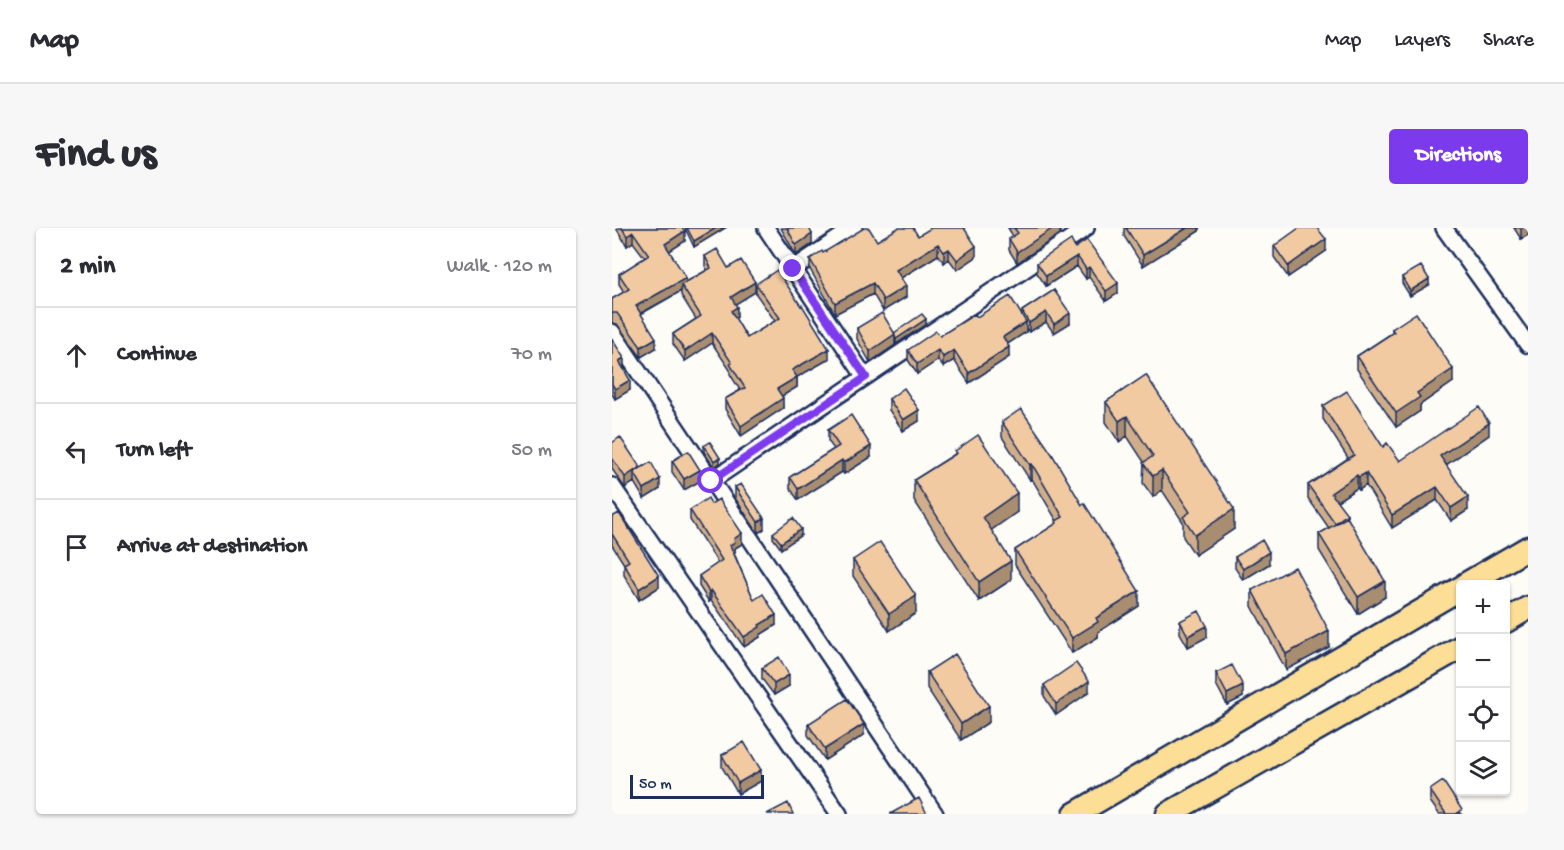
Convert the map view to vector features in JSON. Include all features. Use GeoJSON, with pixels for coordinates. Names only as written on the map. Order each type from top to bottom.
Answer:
{"type":"FeatureCollection","features":[{"type":"Feature","properties":{"kind":"main road"},"geometry":{"type":"LineString","coordinates":[[1474,580],[1528,548]]}},
{"type":"Feature","properties":{"kind":"main road"},"geometry":{"type":"LineString","coordinates":[[1075,814],[1456,591]]}},
{"type":"Feature","properties":{"kind":"main road"},"geometry":{"type":"LineString","coordinates":[[1510,619],[1528,608]]}},
{"type":"Feature","properties":{"kind":"main road"},"geometry":{"type":"LineString","coordinates":[[1168,814],[1456,650]]}},
{"type":"Feature","properties":{"kind":"street"},"geometry":{"type":"LineString","coordinates":[[766,228],[866,377]]}},
{"type":"Feature","properties":{"kind":"street"},"geometry":{"type":"LineString","coordinates":[[793,269],[854,228]]}},
{"type":"Feature","properties":{"kind":"street"},"geometry":{"type":"LineString","coordinates":[[711,481],[1086,228]]}},
{"type":"Feature","properties":{"kind":"street"},"geometry":{"type":"LineString","coordinates":[[1444,228],[1528,345]]}},
{"type":"Feature","properties":{"kind":"street"},"geometry":{"type":"LineString","coordinates":[[612,333],[934,814]]}},
{"type":"Feature","properties":{"kind":"street"},"geometry":{"type":"LineString","coordinates":[[612,486],[839,814]]}},
{"type":"Feature","properties":{"kind":"building"},"geometry":{"type":"Polygon","coordinates":[[[622,228],[682,228],[685,231],[665,244],[686,278],[636,306],[656,338],[641,347],[617,313],[612,313],[612,299],[629,289],[619,274],[649,255],[633,232],[627,236],[622,228]]]}},
{"type":"Feature","properties":{"kind":"building"},"geometry":{"type":"Polygon","coordinates":[[[687,228],[716,228],[694,241],[687,228]]]}},
{"type":"Feature","properties":{"kind":"building"},"geometry":{"type":"Polygon","coordinates":[[[787,228],[809,228],[812,234],[796,245],[787,228]]]}},
{"type":"Feature","properties":{"kind":"building"},"geometry":{"type":"Polygon","coordinates":[[[864,228],[869,228],[877,241],[898,228],[913,228],[918,236],[931,228],[964,228],[976,246],[957,260],[949,249],[944,252],[938,244],[896,270],[906,286],[883,300],[873,283],[835,303],[810,259],[864,228]]]}},
{"type":"Feature","properties":{"kind":"building"},"geometry":{"type":"Polygon","coordinates":[[[1014,228],[1053,228],[1017,252],[1009,239],[1018,233],[1014,228]]]}},
{"type":"Feature","properties":{"kind":"building"},"geometry":{"type":"Polygon","coordinates":[[[1126,228],[1187,228],[1143,255],[1126,228]]]}},
{"type":"Feature","properties":{"kind":"building"},"geometry":{"type":"Polygon","coordinates":[[[1299,228],[1317,228],[1326,239],[1288,266],[1274,246],[1299,228]]]}},
{"type":"Feature","properties":{"kind":"building"},"geometry":{"type":"Polygon","coordinates":[[[1071,240],[1075,248],[1087,240],[1118,283],[1106,291],[1089,267],[1086,269],[1077,256],[1046,276],[1037,263],[1071,240]]]}},
{"type":"Feature","properties":{"kind":"building"},"geometry":{"type":"Polygon","coordinates":[[[717,249],[728,268],[741,260],[755,282],[731,297],[737,307],[731,311],[747,338],[780,318],[756,284],[777,270],[829,349],[792,370],[797,377],[777,389],[783,398],[741,426],[725,399],[745,388],[712,333],[685,351],[673,334],[701,316],[681,285],[711,268],[705,256],[717,249]]]}},
{"type":"Feature","properties":{"kind":"building"},"geometry":{"type":"Polygon","coordinates":[[[1421,266],[1429,279],[1410,291],[1402,277],[1421,266]]]}},
{"type":"Feature","properties":{"kind":"building"},"geometry":{"type":"Polygon","coordinates":[[[1054,290],[1070,313],[1054,324],[1046,312],[1029,323],[1022,311],[1054,290]]]}},
{"type":"Feature","properties":{"kind":"building"},"geometry":{"type":"Polygon","coordinates":[[[1010,296],[1026,322],[1003,337],[1009,347],[969,373],[954,350],[943,357],[938,350],[917,364],[908,350],[936,331],[940,336],[975,314],[977,317],[1010,296]]]}},
{"type":"Feature","properties":{"kind":"building"},"geometry":{"type":"Polygon","coordinates":[[[882,313],[895,334],[870,351],[857,328],[882,313]]]}},
{"type":"Feature","properties":{"kind":"building"},"geometry":{"type":"Polygon","coordinates":[[[1416,313],[1453,369],[1417,393],[1420,397],[1396,413],[1357,356],[1394,332],[1392,329],[1416,313]]]}},
{"type":"Feature","properties":{"kind":"building"},"geometry":{"type":"Polygon","coordinates":[[[922,314],[926,319],[896,339],[894,333],[922,314]]]}},
{"type":"Feature","properties":{"kind":"building"},"geometry":{"type":"Polygon","coordinates":[[[612,339],[624,358],[619,361],[630,380],[615,389],[612,384],[612,339]]]}},
{"type":"Feature","properties":{"kind":"building"},"geometry":{"type":"Polygon","coordinates":[[[1146,375],[1234,509],[1195,535],[1183,517],[1190,512],[1162,470],[1153,476],[1143,463],[1153,456],[1127,416],[1119,421],[1106,402],[1146,375]]]}},
{"type":"Feature","properties":{"kind":"building"},"geometry":{"type":"Polygon","coordinates":[[[904,388],[919,410],[903,420],[889,399],[904,388]]]}},
{"type":"Feature","properties":{"kind":"building"},"geometry":{"type":"Polygon","coordinates":[[[1347,391],[1383,447],[1387,443],[1400,461],[1479,407],[1489,423],[1440,456],[1468,497],[1451,508],[1437,487],[1392,515],[1366,473],[1359,477],[1357,475],[1331,493],[1347,514],[1335,523],[1308,485],[1354,455],[1323,406],[1347,391]]]}},
{"type":"Feature","properties":{"kind":"building"},"geometry":{"type":"Polygon","coordinates":[[[1021,409],[1139,591],[1096,618],[1098,622],[1072,638],[1015,550],[1063,517],[1032,464],[1030,465],[1002,422],[1021,409]]]}},
{"type":"Feature","properties":{"kind":"building"},"geometry":{"type":"Polygon","coordinates":[[[851,415],[871,446],[844,463],[842,460],[798,489],[790,477],[839,446],[828,430],[851,415]]]}},
{"type":"Feature","properties":{"kind":"building"},"geometry":{"type":"Polygon","coordinates":[[[978,435],[1017,493],[983,517],[1011,561],[979,582],[914,480],[957,453],[955,451],[978,435]]]}},
{"type":"Feature","properties":{"kind":"building"},"geometry":{"type":"Polygon","coordinates":[[[620,437],[640,467],[625,477],[612,458],[612,443],[620,437]]]}},
{"type":"Feature","properties":{"kind":"building"},"geometry":{"type":"Polygon","coordinates":[[[710,442],[720,458],[714,461],[704,446],[710,442]]]}},
{"type":"Feature","properties":{"kind":"building"},"geometry":{"type":"Polygon","coordinates":[[[688,451],[700,470],[684,479],[672,461],[688,451]]]}},
{"type":"Feature","properties":{"kind":"building"},"geometry":{"type":"Polygon","coordinates":[[[651,462],[660,479],[644,489],[634,472],[651,462]]]}},
{"type":"Feature","properties":{"kind":"building"},"geometry":{"type":"Polygon","coordinates":[[[741,484],[764,518],[758,522],[735,487],[741,484]]]}},
{"type":"Feature","properties":{"kind":"building"},"geometry":{"type":"Polygon","coordinates":[[[708,498],[711,504],[719,499],[742,533],[730,545],[754,600],[763,594],[776,615],[744,637],[699,576],[722,560],[690,510],[708,498]]]}},
{"type":"Feature","properties":{"kind":"building"},"geometry":{"type":"Polygon","coordinates":[[[619,513],[659,576],[639,589],[624,564],[629,561],[612,534],[612,517],[619,513]]]}},
{"type":"Feature","properties":{"kind":"building"},"geometry":{"type":"Polygon","coordinates":[[[1347,517],[1385,581],[1358,597],[1319,534],[1347,517]]]}},
{"type":"Feature","properties":{"kind":"building"},"geometry":{"type":"Polygon","coordinates":[[[793,518],[801,529],[781,543],[773,533],[793,518]]]}},
{"type":"Feature","properties":{"kind":"building"},"geometry":{"type":"Polygon","coordinates":[[[1262,540],[1269,552],[1243,569],[1235,557],[1262,540]]]}},
{"type":"Feature","properties":{"kind":"building"},"geometry":{"type":"Polygon","coordinates":[[[880,542],[916,596],[889,614],[853,560],[880,542]]]}},
{"type":"Feature","properties":{"kind":"building"},"geometry":{"type":"Polygon","coordinates":[[[1295,567],[1329,631],[1286,654],[1252,590],[1295,567]]]}},
{"type":"Feature","properties":{"kind":"building"},"geometry":{"type":"Polygon","coordinates":[[[1199,611],[1207,626],[1188,636],[1180,621],[1199,611]]]}},
{"type":"Feature","properties":{"kind":"building"},"geometry":{"type":"Polygon","coordinates":[[[955,654],[989,706],[961,724],[927,672],[955,654]]]}},
{"type":"Feature","properties":{"kind":"building"},"geometry":{"type":"Polygon","coordinates":[[[779,657],[789,675],[774,684],[762,668],[779,657]]]}},
{"type":"Feature","properties":{"kind":"building"},"geometry":{"type":"Polygon","coordinates":[[[1076,663],[1089,681],[1056,704],[1044,685],[1076,663]]]}},
{"type":"Feature","properties":{"kind":"building"},"geometry":{"type":"Polygon","coordinates":[[[1232,665],[1243,686],[1227,694],[1216,673],[1232,665]]]}},
{"type":"Feature","properties":{"kind":"building"},"geometry":{"type":"Polygon","coordinates":[[[847,699],[864,724],[825,749],[808,724],[847,699]]]}},
{"type":"Feature","properties":{"kind":"building"},"geometry":{"type":"Polygon","coordinates":[[[744,742],[761,770],[738,783],[722,755],[744,742]]]}},
{"type":"Feature","properties":{"kind":"building"},"geometry":{"type":"Polygon","coordinates":[[[1443,781],[1462,810],[1456,814],[1446,814],[1430,790],[1443,781]]]}},
{"type":"Feature","properties":{"kind":"building"},"geometry":{"type":"Polygon","coordinates":[[[919,798],[927,814],[890,814],[919,798]]]}},
{"type":"Feature","properties":{"kind":"building"},"geometry":{"type":"Polygon","coordinates":[[[788,803],[793,814],[767,814],[788,803]]]}},
{"type":"Feature","properties":{"kind":"route"},"geometry":{"type":"LineString","coordinates":[[711,481],[866,377],[793,269]]}}]}
